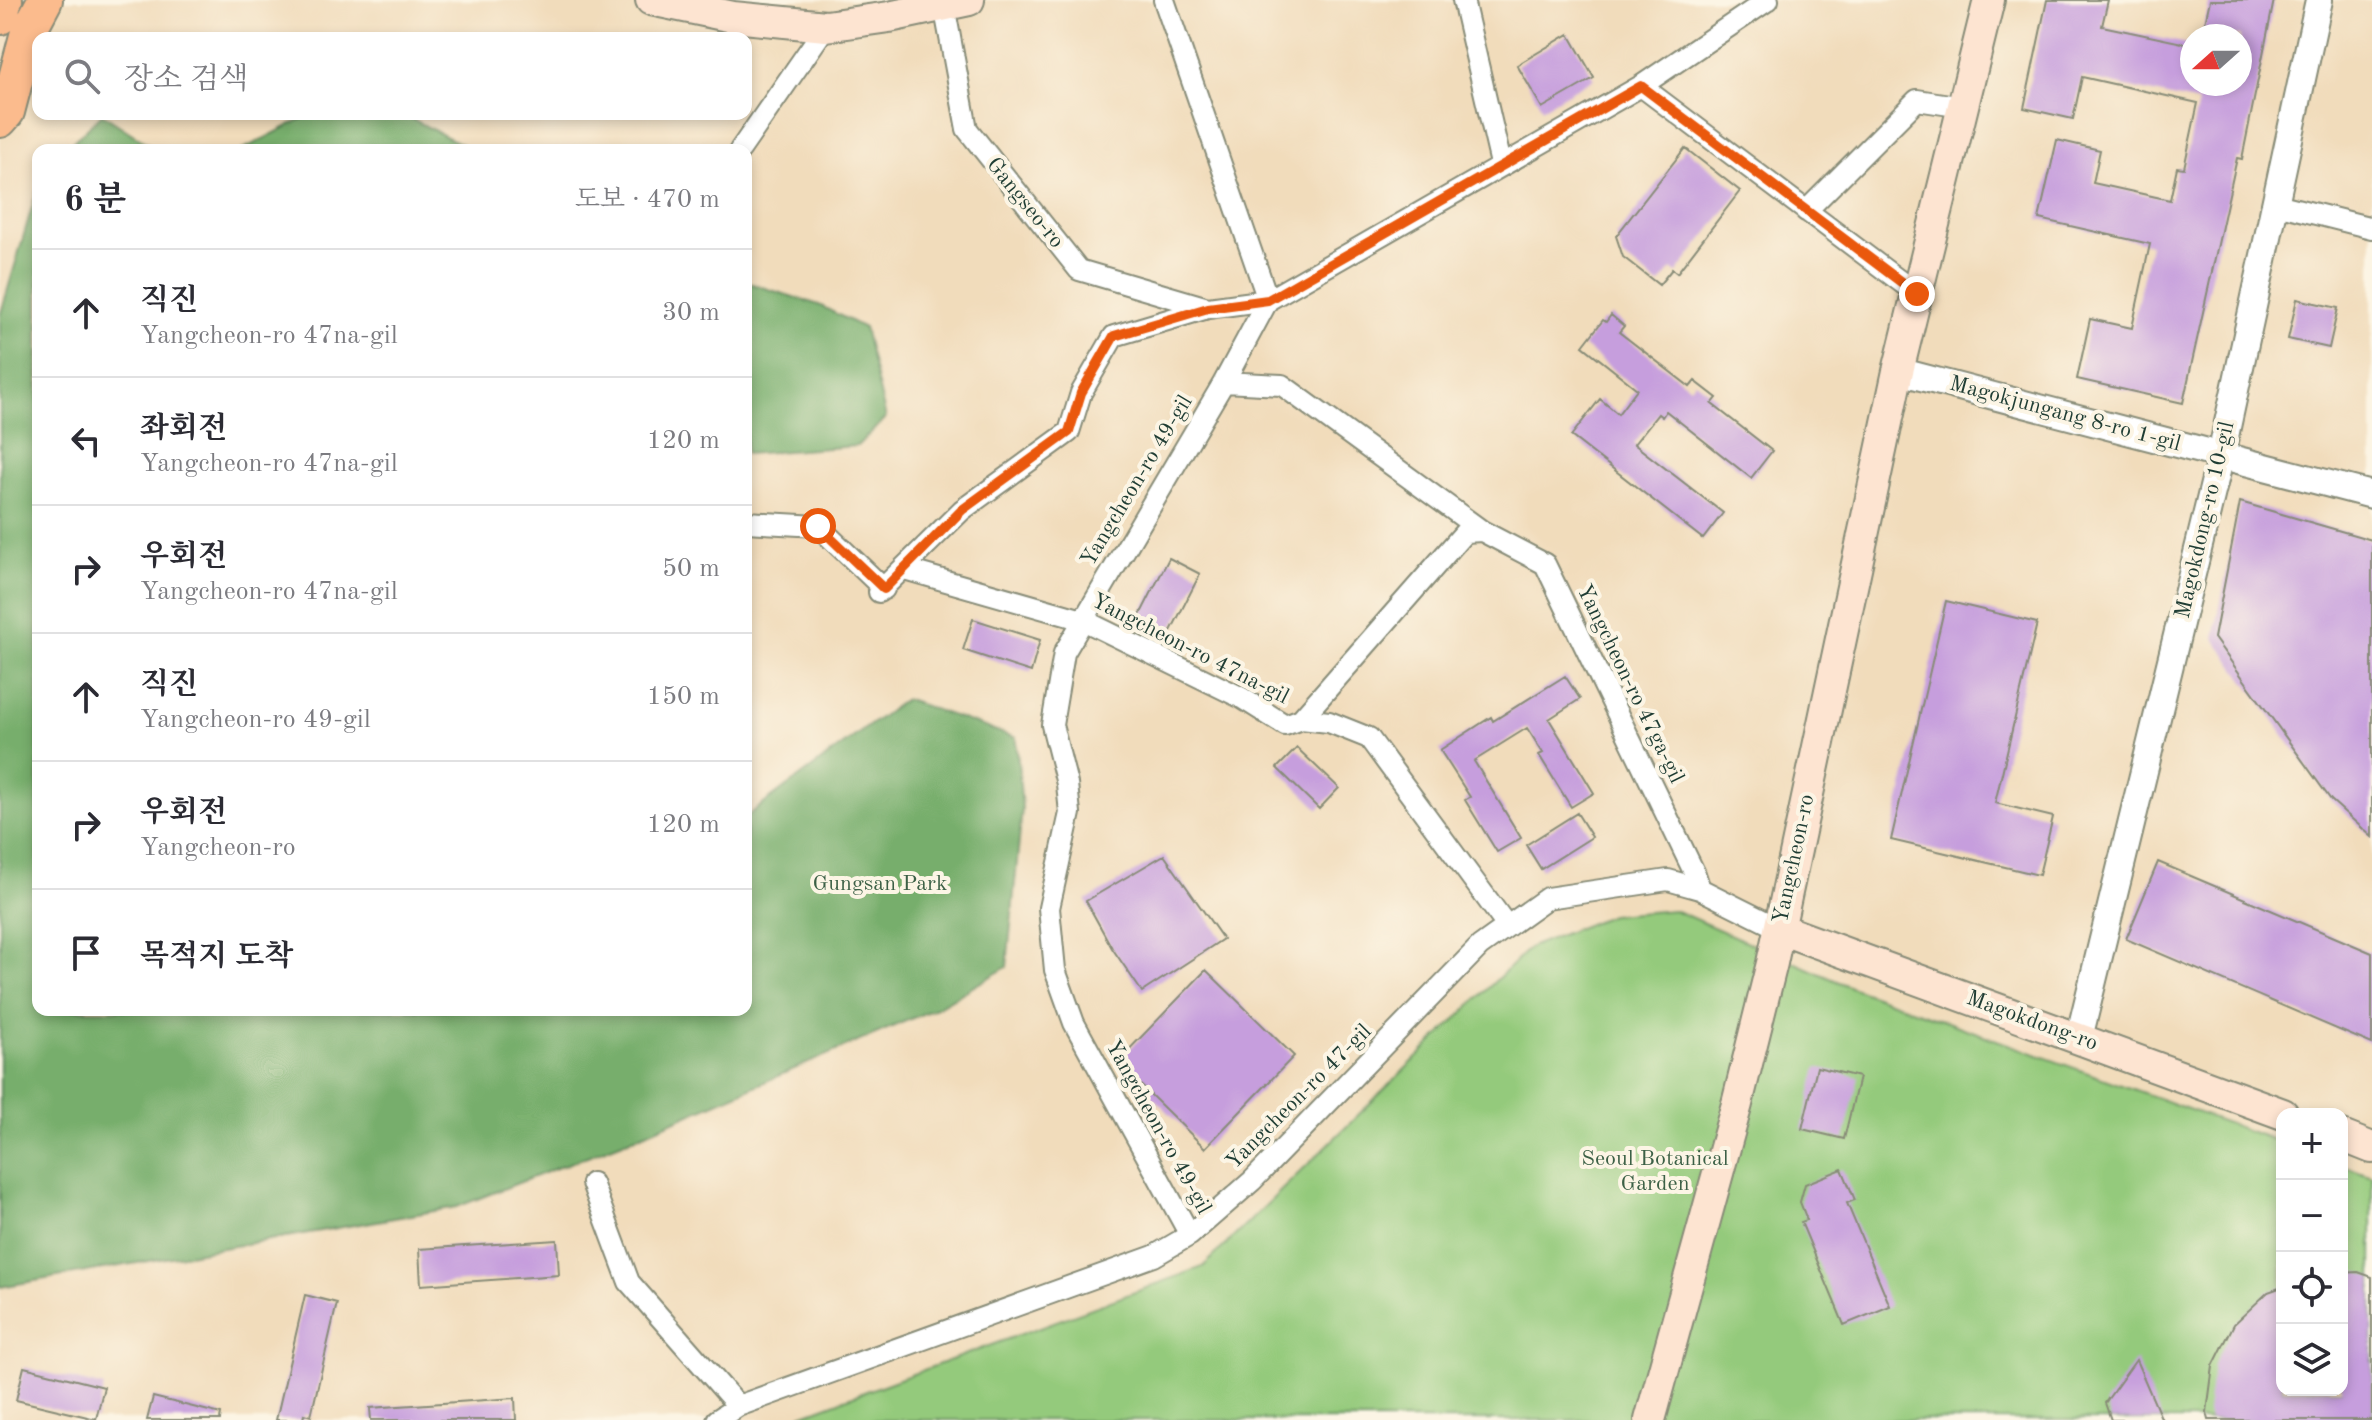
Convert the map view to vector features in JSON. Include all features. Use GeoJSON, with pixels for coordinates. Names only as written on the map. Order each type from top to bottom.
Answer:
{"type":"FeatureCollection","features":[{"type":"Feature","properties":{"kind":"highway"},"geometry":{"type":"LineString","coordinates":[[0,17],[5,0]]}},
{"type":"Feature","properties":{"kind":"highway"},"geometry":{"type":"LineString","coordinates":[[0,120],[7,112],[28,32],[45,0]]}},
{"type":"Feature","properties":{"kind":"main road","name":"Gangseo-ro"},"geometry":{"type":"LineString","coordinates":[[651,0],[733,17],[826,26],[957,3]]}},
{"type":"Feature","properties":{"kind":"main road","name":"Yangcheon-ro"},"geometry":{"type":"LineString","coordinates":[[1650,1420],[1737,1104],[1780,929],[1898,371],[1989,0]]}},
{"type":"Feature","properties":{"kind":"main road","name":"Magokdong-ro"},"geometry":{"type":"LineString","coordinates":[[1780,929],[2276,1111]]}},
{"type":"Feature","properties":{"kind":"main road"},"geometry":{"type":"LineString","coordinates":[[2348,1138],[2372,1148]]}},
{"type":"Feature","properties":{"kind":"street"},"geometry":{"type":"LineString","coordinates":[[1164,0],[1268,300]]}},
{"type":"Feature","properties":{"kind":"street"},"geometry":{"type":"LineString","coordinates":[[1463,0],[1501,164]]}},
{"type":"Feature","properties":{"kind":"street"},"geometry":{"type":"LineString","coordinates":[[752,522],[818,526],[882,591],[962,510],[1069,432],[1081,393],[1114,336],[1208,308],[1268,300],[1641,86],[1768,0]]}},
{"type":"Feature","properties":{"kind":"street","name":"Magokdong-ro 10-gil"},"geometry":{"type":"LineString","coordinates":[[2079,1038],[2221,455],[2319,0]]}},
{"type":"Feature","properties":{"kind":"street","name":"Gangseo-ro"},"geometry":{"type":"LineString","coordinates":[[957,3],[967,129],[1079,270],[1208,308]]}},
{"type":"Feature","properties":{"kind":"street"},"geometry":{"type":"LineString","coordinates":[[744,144],[826,26]]}},
{"type":"Feature","properties":{"kind":"street"},"geometry":{"type":"LineString","coordinates":[[1641,86],[1917,294]]}},
{"type":"Feature","properties":{"kind":"street"},"geometry":{"type":"LineString","coordinates":[[1806,211],[1917,100],[1963,107]]}},
{"type":"Feature","properties":{"kind":"street"},"geometry":{"type":"LineString","coordinates":[[2276,204],[2372,228]]}},
{"type":"Feature","properties":{"kind":"street","name":"Yangcheon-ro 49-gil"},"geometry":{"type":"LineString","coordinates":[[1190,1235],[1074,1023],[1055,970],[1049,908],[1070,813],[1067,784],[1052,725],[1064,653],[1224,382],[1268,300]]}},
{"type":"Feature","properties":{"kind":"street","name":"Magokjungang 8-ro 1-gil"},"geometry":{"type":"LineString","coordinates":[[1898,371],[2372,495]]}},
{"type":"Feature","properties":{"kind":"street","name":"Yangcheon-ro 47ga-gil"},"geometry":{"type":"LineString","coordinates":[[1224,382],[1282,385],[1482,531],[1545,564],[1700,889]]}},
{"type":"Feature","properties":{"kind":"street"},"geometry":{"type":"LineString","coordinates":[[1301,719],[1465,532],[1482,531]]}},
{"type":"Feature","properties":{"kind":"street","name":"Yangcheon-ro 47na-gil"},"geometry":{"type":"LineString","coordinates":[[904,569],[1083,620],[1242,698],[1285,725],[1301,719],[1329,722],[1369,738],[1507,926]]}},
{"type":"Feature","properties":{"kind":"street","name":"Yangcheon-ro 47-gil"},"geometry":{"type":"LineString","coordinates":[[717,1420],[738,1406],[1154,1256],[1190,1235],[1252,1181],[1480,946],[1547,898],[1668,880],[1700,889],[1780,929]]}},
{"type":"Feature","properties":{"kind":"street"},"geometry":{"type":"LineString","coordinates":[[592,1183],[629,1282],[738,1406]]}},
{"type":"Feature","properties":{"kind":"green space"},"geometry":{"type":"Polygon","coordinates":[[[96,120],[111,120],[148,144],[70,144],[96,120]]]}},
{"type":"Feature","properties":{"kind":"green space"},"geometry":{"type":"Polygon","coordinates":[[[300,120],[414,120],[460,144],[254,144],[300,120]]]}},
{"type":"Feature","properties":{"kind":"green space","name":"Gungsan Park"},"geometry":{"type":"Polygon","coordinates":[[[32,207],[32,1016],[752,1016],[752,813],[905,699],[1016,738],[1022,809],[1007,967],[936,1008],[646,1133],[457,1207],[0,1287],[0,316],[32,207]]]}},
{"type":"Feature","properties":{"kind":"green space"},"geometry":{"type":"Polygon","coordinates":[[[752,284],[819,305],[864,328],[886,418],[857,446],[752,454],[752,284]]]}},
{"type":"Feature","properties":{"kind":"green space","name":"Seoul Botanical Garden"},"geometry":{"type":"Polygon","coordinates":[[[1674,910],[1853,988],[2276,1141],[2276,1396],[2348,1396],[2348,1167],[2372,1176],[2372,1420],[788,1420],[1203,1267],[1530,947],[1611,915],[1674,910]]]}},
{"type":"Feature","properties":{"kind":"building"},"geometry":{"type":"Polygon","coordinates":[[[2047,0],[2108,0],[2102,26],[2180,42],[2180,96],[2252,96],[2252,24],[2205,24],[2210,0],[2274,0],[2242,159],[2237,158],[2183,403],[2077,379],[2090,319],[2132,328],[2150,244],[2039,219],[2057,140],[2100,150],[2093,183],[2170,200],[2177,167],[2184,168],[2198,103],[2082,77],[2073,119],[2024,108],[2047,0]]]}},
{"type":"Feature","properties":{"kind":"building"},"geometry":{"type":"Polygon","coordinates":[[[1569,34],[1594,78],[1542,108],[1517,65],[1569,34]]]}},
{"type":"Feature","properties":{"kind":"building"},"geometry":{"type":"Polygon","coordinates":[[[1685,148],[1740,191],[1677,273],[1672,269],[1659,285],[1623,257],[1616,236],[1685,148]]]}},
{"type":"Feature","properties":{"kind":"building"},"geometry":{"type":"Polygon","coordinates":[[[2297,299],[2338,308],[2329,348],[2288,339],[2297,299]]]}},
{"type":"Feature","properties":{"kind":"building"},"geometry":{"type":"Polygon","coordinates":[[[1611,315],[1624,326],[1619,332],[1690,387],[1695,381],[1717,398],[1712,404],[1772,451],[1751,478],[1666,411],[1662,417],[1658,414],[1634,444],[1723,513],[1703,539],[1571,436],[1600,399],[1618,414],[1637,389],[1583,346],[1603,320],[1606,322],[1611,315]]]}},
{"type":"Feature","properties":{"kind":"building"},"geometry":{"type":"Polygon","coordinates":[[[2240,502],[2372,540],[2372,837],[2331,800],[2214,638],[2240,502]]]}},
{"type":"Feature","properties":{"kind":"building"},"geometry":{"type":"Polygon","coordinates":[[[1169,558],[1200,574],[1169,635],[1138,619],[1169,558]]]}},
{"type":"Feature","properties":{"kind":"building"},"geometry":{"type":"Polygon","coordinates":[[[1946,601],[2037,623],[1995,803],[2053,817],[2039,875],[1891,840],[1946,601]]]}},
{"type":"Feature","properties":{"kind":"building"},"geometry":{"type":"Polygon","coordinates":[[[973,619],[1040,640],[1031,672],[963,650],[973,619]]]}},
{"type":"Feature","properties":{"kind":"building"},"geometry":{"type":"Polygon","coordinates":[[[1565,676],[1580,699],[1549,719],[1594,793],[1571,807],[1539,755],[1543,753],[1527,728],[1474,761],[1521,838],[1497,852],[1465,800],[1470,797],[1440,750],[1491,717],[1493,721],[1565,676]]]}},
{"type":"Feature","properties":{"kind":"building"},"geometry":{"type":"Polygon","coordinates":[[[1297,748],[1339,788],[1319,809],[1277,768],[1297,748]]]}},
{"type":"Feature","properties":{"kind":"building"},"geometry":{"type":"Polygon","coordinates":[[[1577,813],[1592,837],[1541,869],[1526,845],[1577,813]]]}},
{"type":"Feature","properties":{"kind":"building"},"geometry":{"type":"Polygon","coordinates":[[[1164,855],[1223,939],[1142,992],[1112,948],[1086,901],[1164,855]]]}},
{"type":"Feature","properties":{"kind":"building"},"geometry":{"type":"Polygon","coordinates":[[[2158,862],[2372,953],[2372,1044],[2126,939],[2158,862]]]}},
{"type":"Feature","properties":{"kind":"building"},"geometry":{"type":"Polygon","coordinates":[[[1206,970],[1294,1056],[1205,1148],[1117,1062],[1206,970]]]}},
{"type":"Feature","properties":{"kind":"building"},"geometry":{"type":"Polygon","coordinates":[[[1817,1067],[1859,1077],[1844,1139],[1802,1129],[1817,1067]]]}},
{"type":"Feature","properties":{"kind":"building"},"geometry":{"type":"Polygon","coordinates":[[[1842,1169],[1855,1200],[1847,1203],[1890,1306],[1844,1325],[1801,1222],[1807,1220],[1800,1202],[1805,1184],[1842,1169]]]}},
{"type":"Feature","properties":{"kind":"building"},"geometry":{"type":"Polygon","coordinates":[[[557,1240],[559,1275],[421,1285],[419,1249],[557,1240]]]}},
{"type":"Feature","properties":{"kind":"building"},"geometry":{"type":"Polygon","coordinates":[[[2358,1272],[2372,1277],[2372,1420],[2209,1420],[2207,1412],[2213,1366],[2234,1324],[2268,1292],[2276,1289],[2276,1396],[2348,1396],[2348,1273],[2358,1272]]]}},
{"type":"Feature","properties":{"kind":"building"},"geometry":{"type":"Polygon","coordinates":[[[305,1295],[337,1303],[311,1416],[304,1414],[303,1420],[276,1420],[305,1295]]]}},
{"type":"Feature","properties":{"kind":"building"},"geometry":{"type":"Polygon","coordinates":[[[2136,1360],[2162,1420],[2111,1420],[2105,1403],[2136,1360]]]}},
{"type":"Feature","properties":{"kind":"building"},"geometry":{"type":"Polygon","coordinates":[[[24,1367],[104,1387],[96,1419],[16,1400],[24,1367]]]}},
{"type":"Feature","properties":{"kind":"building"},"geometry":{"type":"Polygon","coordinates":[[[153,1397],[221,1414],[220,1420],[147,1420],[153,1397]]]}},
{"type":"Feature","properties":{"kind":"building"},"geometry":{"type":"Polygon","coordinates":[[[515,1398],[516,1420],[371,1420],[370,1408],[515,1398]]]}},
{"type":"Feature","properties":{"kind":"route"},"geometry":{"type":"LineString","coordinates":[[818,526],[884,589],[962,510],[1069,432],[1081,393],[1114,336],[1208,308],[1268,300],[1641,86],[1917,294]]}}]}
